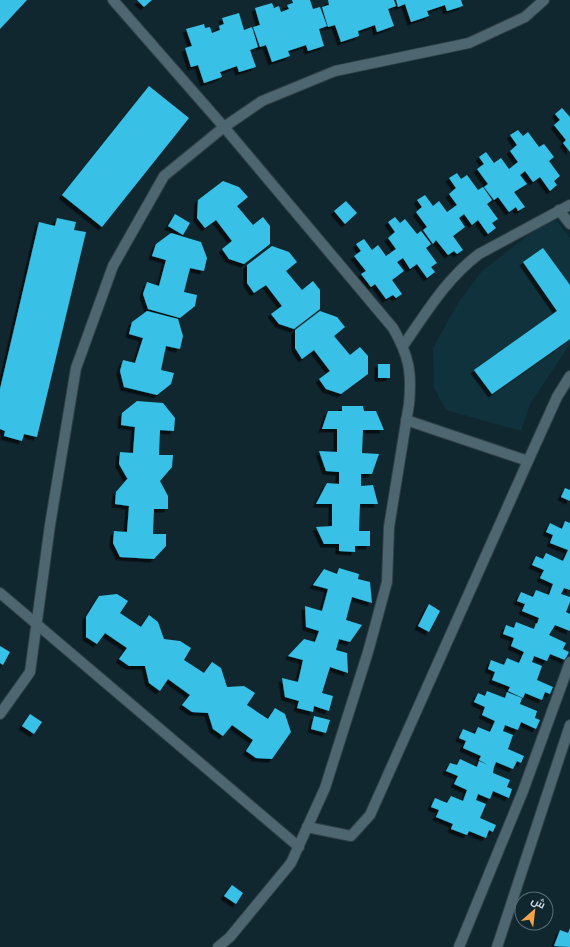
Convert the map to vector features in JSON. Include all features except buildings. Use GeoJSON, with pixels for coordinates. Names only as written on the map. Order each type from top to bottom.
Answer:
{"type":"FeatureCollection","features":[{"type":"Feature","properties":{"kind":"street"},"geometry":{"type":"LineString","coordinates":[[113,0],[224,127],[393,328],[403,346],[408,362],[411,384],[389,527],[387,582],[368,652],[325,788],[291,863],[230,937],[218,947]]}},
{"type":"Feature","properties":{"kind":"street"},"geometry":{"type":"LineString","coordinates":[[0,714],[30,672],[50,525],[76,368],[113,266],[164,176],[224,127],[262,101],[335,71],[469,43],[524,17],[544,0]]}},
{"type":"Feature","properties":{"kind":"street"},"geometry":{"type":"LineString","coordinates":[[403,346],[441,290],[467,262],[570,205]]}},
{"type":"Feature","properties":{"kind":"street"},"geometry":{"type":"LineString","coordinates":[[559,210],[570,224]]}},
{"type":"Feature","properties":{"kind":"street"},"geometry":{"type":"LineString","coordinates":[[307,827],[351,836],[370,816],[557,397],[570,376]]}},
{"type":"Feature","properties":{"kind":"street"},"geometry":{"type":"LineString","coordinates":[[406,420],[528,461]]}},
{"type":"Feature","properties":{"kind":"street"},"geometry":{"type":"LineString","coordinates":[[0,593],[299,847]]}},
{"type":"Feature","properties":{"kind":"street"},"geometry":{"type":"LineString","coordinates":[[459,947],[523,792],[570,662]]}},
{"type":"Feature","properties":{"kind":"street"},"geometry":{"type":"LineString","coordinates":[[497,947],[570,725]]}},
{"type":"Feature","properties":{"kind":"shaded area"},"geometry":{"type":"Polygon","coordinates":[[[553,216],[570,238],[570,344],[530,404],[521,431],[446,410],[434,388],[433,348],[458,303],[482,271],[553,216]]]}}]}
